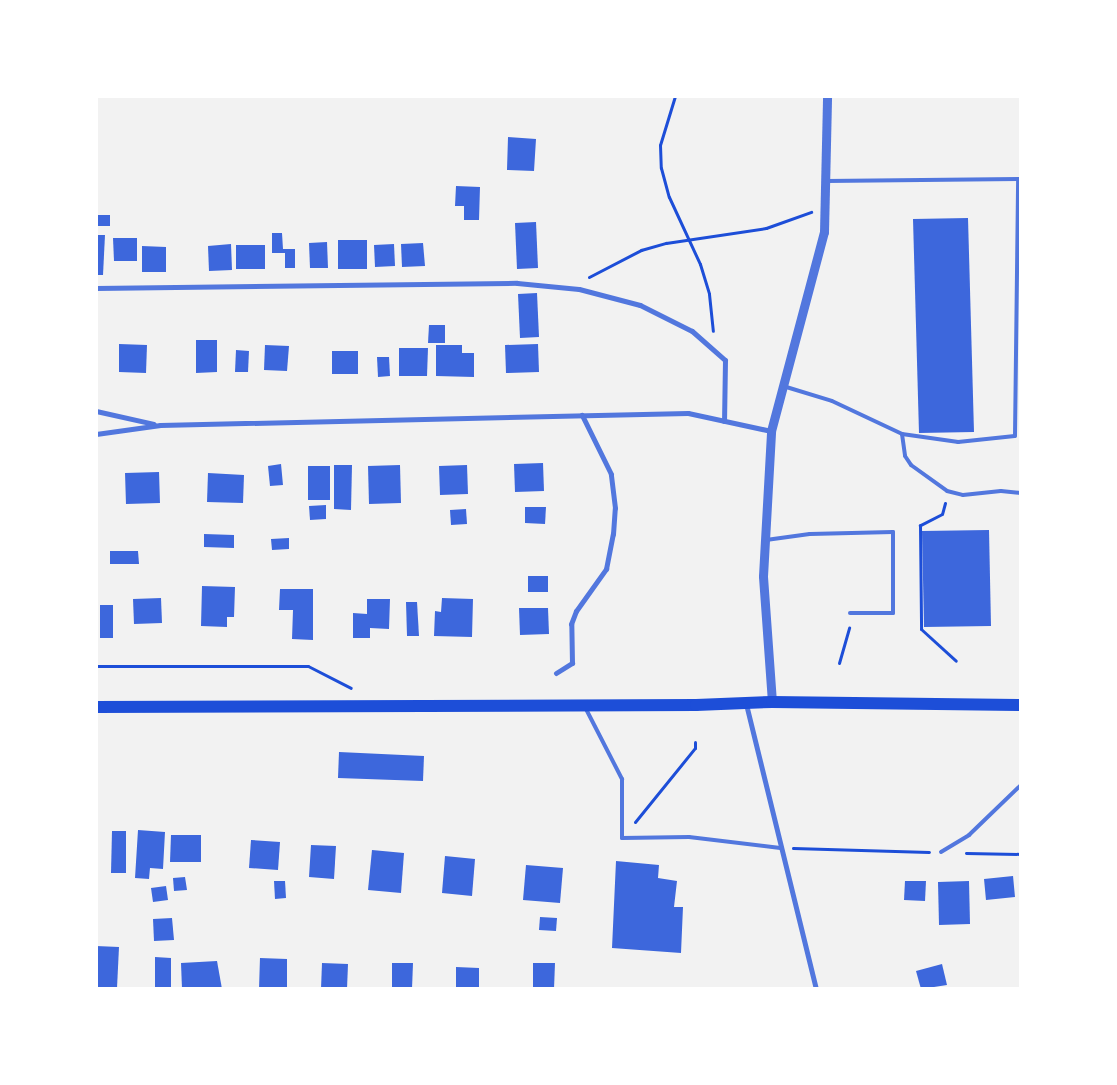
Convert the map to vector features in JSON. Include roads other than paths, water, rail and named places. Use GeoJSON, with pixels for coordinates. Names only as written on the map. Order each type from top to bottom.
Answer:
{"type":"FeatureCollection","features":[{"type":"Feature","properties":{"kind":"main road"},"geometry":{"type":"LineString","coordinates":[[96,707],[746,704],[772,702],[1021,705]]}},
{"type":"Feature","properties":{"kind":"street"},"geometry":{"type":"LineString","coordinates":[[772,702],[763,576],[771,431],[824,232],[827,96]]}},
{"type":"Feature","properties":{"kind":"street"},"geometry":{"type":"LineString","coordinates":[[96,288],[517,283],[571,288],[640,305],[692,331],[725,360],[724,421]]}},
{"type":"Feature","properties":{"kind":"street"},"geometry":{"type":"LineString","coordinates":[[96,411],[160,425]]}},
{"type":"Feature","properties":{"kind":"street"},"geometry":{"type":"LineString","coordinates":[[96,434],[160,425],[688,413],[771,431]]}},
{"type":"Feature","properties":{"kind":"street"},"geometry":{"type":"LineString","coordinates":[[556,673],[572,663],[571,624],[576,611],[606,569],[613,534],[615,508],[611,474],[582,415]]}},
{"type":"Feature","properties":{"kind":"street"},"geometry":{"type":"LineString","coordinates":[[746,704],[780,848],[793,883],[816,989]]}},
{"type":"Feature","properties":{"kind":"lane"},"geometry":{"type":"LineString","coordinates":[[826,181],[1018,179],[1014,436]]}},
{"type":"Feature","properties":{"kind":"lane"},"geometry":{"type":"LineString","coordinates":[[783,386],[832,401],[902,434],[958,442],[1014,436],[1021,433]]}},
{"type":"Feature","properties":{"kind":"lane"},"geometry":{"type":"LineString","coordinates":[[902,434],[905,456],[912,465],[947,491],[963,495],[1001,491],[1021,493]]}},
{"type":"Feature","properties":{"kind":"lane"},"geometry":{"type":"LineString","coordinates":[[766,540],[810,534],[893,532],[893,613],[850,613]]}},
{"type":"Feature","properties":{"kind":"lane"},"geometry":{"type":"LineString","coordinates":[[584,705],[622,779],[622,838],[688,837],[780,848]]}},
{"type":"Feature","properties":{"kind":"lane"},"geometry":{"type":"LineString","coordinates":[[941,852],[969,835],[1021,785]]}}]}
